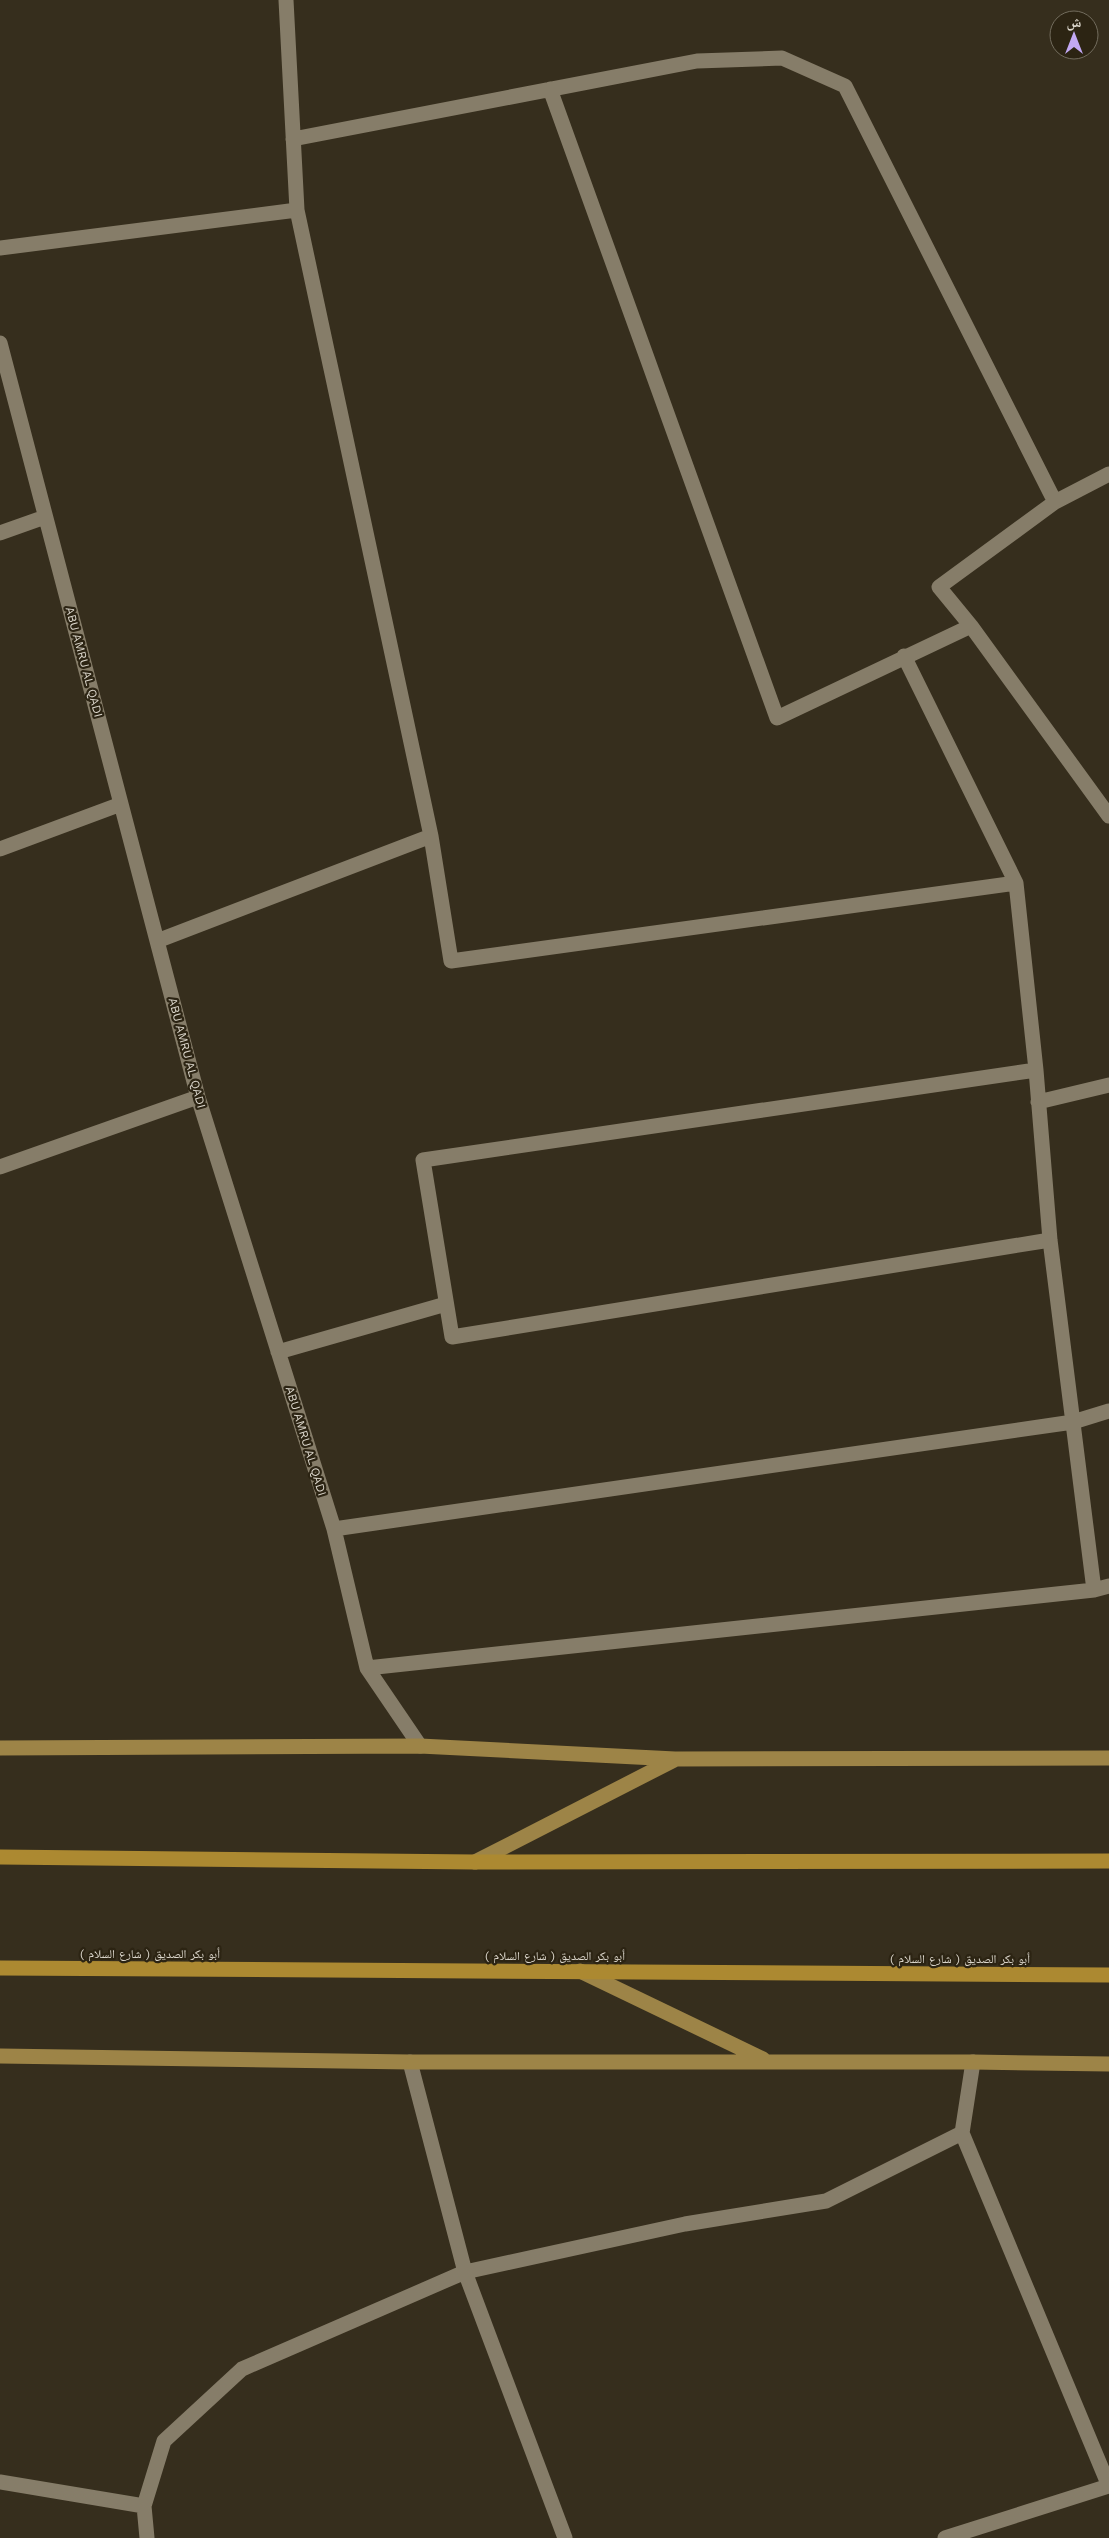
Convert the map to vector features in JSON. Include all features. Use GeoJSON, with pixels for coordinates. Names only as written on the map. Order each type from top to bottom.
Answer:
{"type":"FeatureCollection","features":[{"type":"Feature","properties":{"kind":"highway"},"geometry":{"type":"LineString","coordinates":[[0,1857],[475,1862],[1109,1861]]}},
{"type":"Feature","properties":{"kind":"highway","name":"( شارع السلام ) أبو بكر الصديق"},"geometry":{"type":"LineString","coordinates":[[0,1968],[1109,1975]]}},
{"type":"Feature","properties":{"kind":"main road"},"geometry":{"type":"LineString","coordinates":[[0,1748],[420,1746],[676,1759],[1109,1758]]}},
{"type":"Feature","properties":{"kind":"main road"},"geometry":{"type":"LineString","coordinates":[[475,1862],[676,1759]]}},
{"type":"Feature","properties":{"kind":"main road"},"geometry":{"type":"LineString","coordinates":[[580,1971],[768,2062]]}},
{"type":"Feature","properties":{"kind":"main road"},"geometry":{"type":"LineString","coordinates":[[0,2056],[410,2062],[973,2062],[1109,2064]]}},
{"type":"Feature","properties":{"kind":"street"},"geometry":{"type":"LineString","coordinates":[[286,0],[297,210],[431,836],[451,961],[1016,883]]}},
{"type":"Feature","properties":{"kind":"street"},"geometry":{"type":"LineString","coordinates":[[293,139],[697,61],[782,58],[845,86],[1056,502]]}},
{"type":"Feature","properties":{"kind":"street"},"geometry":{"type":"LineString","coordinates":[[550,89],[777,718],[904,656],[971,626]]}},
{"type":"Feature","properties":{"kind":"street"},"geometry":{"type":"LineString","coordinates":[[0,248],[297,210]]}},
{"type":"Feature","properties":{"kind":"street","name":"ABU AMRU AL QADI"},"geometry":{"type":"LineString","coordinates":[[0,343],[198,1097],[334,1529],[367,1668],[420,1746]]}},
{"type":"Feature","properties":{"kind":"street"},"geometry":{"type":"LineString","coordinates":[[1109,474],[1056,502],[939,587],[971,626],[1109,815]]}},
{"type":"Feature","properties":{"kind":"street"},"geometry":{"type":"LineString","coordinates":[[0,533],[46,517]]}},
{"type":"Feature","properties":{"kind":"street"},"geometry":{"type":"LineString","coordinates":[[904,656],[1016,883],[1036,1070],[1050,1240],[1094,1590]]}},
{"type":"Feature","properties":{"kind":"street"},"geometry":{"type":"LineString","coordinates":[[0,849],[121,804]]}},
{"type":"Feature","properties":{"kind":"street"},"geometry":{"type":"LineString","coordinates":[[157,941],[431,836]]}},
{"type":"Feature","properties":{"kind":"street"},"geometry":{"type":"LineString","coordinates":[[1036,1070],[423,1160],[452,1337],[1050,1240]]}},
{"type":"Feature","properties":{"kind":"street"},"geometry":{"type":"LineString","coordinates":[[1038,1102],[1109,1085]]}},
{"type":"Feature","properties":{"kind":"street"},"geometry":{"type":"LineString","coordinates":[[0,1167],[198,1097]]}},
{"type":"Feature","properties":{"kind":"street"},"geometry":{"type":"LineString","coordinates":[[278,1352],[446,1304]]}},
{"type":"Feature","properties":{"kind":"street"},"geometry":{"type":"LineString","coordinates":[[334,1529],[1072,1422],[1109,1410]]}},
{"type":"Feature","properties":{"kind":"street"},"geometry":{"type":"LineString","coordinates":[[367,1668],[1094,1590],[1109,1586]]}},
{"type":"Feature","properties":{"kind":"street"},"geometry":{"type":"LineString","coordinates":[[410,2062],[466,2272],[565,2538]]}},
{"type":"Feature","properties":{"kind":"street"},"geometry":{"type":"LineString","coordinates":[[945,2538],[1109,2486],[962,2133],[973,2062]]}},
{"type":"Feature","properties":{"kind":"street"},"geometry":{"type":"LineString","coordinates":[[147,2538],[144,2506],[164,2441],[242,2369],[466,2272],[685,2224],[826,2201],[962,2133]]}},
{"type":"Feature","properties":{"kind":"street"},"geometry":{"type":"LineString","coordinates":[[0,2482],[144,2506]]}}]}
